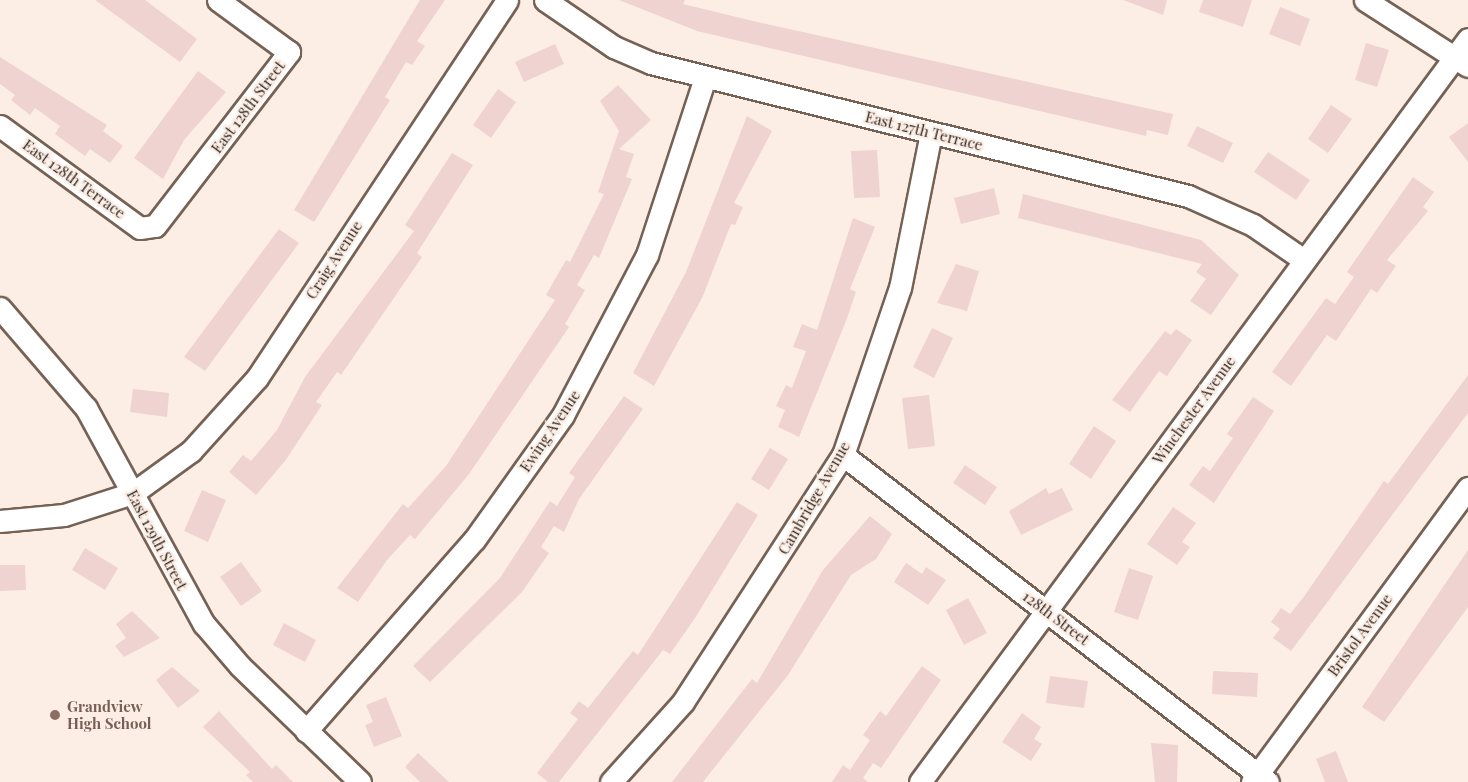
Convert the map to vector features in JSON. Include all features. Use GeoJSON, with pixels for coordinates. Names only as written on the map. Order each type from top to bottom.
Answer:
{"type":"FeatureCollection","features":[{"type":"Feature","properties":{"kind":"street","name":"East 128th Street"},"geometry":{"type":"LineString","coordinates":[[149,226],[163,218],[289,52],[218,0]]}},
{"type":"Feature","properties":{"kind":"street","name":"Craig Avenue"},"geometry":{"type":"LineString","coordinates":[[0,522],[64,515],[132,493],[191,451],[257,378],[507,0]]}},
{"type":"Feature","properties":{"kind":"street","name":"East 127th Terrace"},"geometry":{"type":"LineString","coordinates":[[545,0],[614,47],[705,78],[1188,196],[1253,225],[1304,260]]}},
{"type":"Feature","properties":{"kind":"street"},"geometry":{"type":"LineString","coordinates":[[1365,0],[1462,61]]}},
{"type":"Feature","properties":{"kind":"street","name":"Winchester Avenue"},"geometry":{"type":"LineString","coordinates":[[920,782],[1304,260],[1462,61],[1468,39]]}},
{"type":"Feature","properties":{"kind":"street","name":"Ewing Avenue"},"geometry":{"type":"LineString","coordinates":[[306,731],[474,540],[563,415],[646,255],[705,78]]}},
{"type":"Feature","properties":{"kind":"street","name":"East 128th Terrace"},"geometry":{"type":"LineString","coordinates":[[0,126],[140,228],[149,226]]}},
{"type":"Feature","properties":{"kind":"street","name":"Cambridge Avenue"},"geometry":{"type":"LineString","coordinates":[[611,782],[683,702],[843,456],[900,288],[932,133]]}},
{"type":"Feature","properties":{"kind":"street","name":"East 129th Street"},"geometry":{"type":"LineString","coordinates":[[0,308],[86,408],[204,624],[306,731],[360,782]]}},
{"type":"Feature","properties":{"kind":"street","name":"128th Street"},"geometry":{"type":"LineString","coordinates":[[843,456],[1047,610],[1259,779]]}},
{"type":"Feature","properties":{"kind":"street","name":"Bristol Avenue"},"geometry":{"type":"LineString","coordinates":[[1259,779],[1468,488]]}},
{"type":"Feature","properties":{"kind":"building"},"geometry":{"type":"Polygon","coordinates":[[[95,0],[145,0],[197,39],[180,62],[95,0]]]}},
{"type":"Feature","properties":{"kind":"building"},"geometry":{"type":"Polygon","coordinates":[[[420,0],[445,0],[417,41],[425,46],[412,65],[406,62],[385,97],[390,100],[314,222],[294,210],[420,0]]]}},
{"type":"Feature","properties":{"kind":"building"},"geometry":{"type":"Polygon","coordinates":[[[619,0],[685,0],[683,4],[753,21],[1173,114],[1168,135],[1147,130],[1146,136],[697,31],[619,0]]]}},
{"type":"Feature","properties":{"kind":"building"},"geometry":{"type":"Polygon","coordinates":[[[1123,0],[1167,0],[1163,15],[1123,0]]]}},
{"type":"Feature","properties":{"kind":"building"},"geometry":{"type":"Polygon","coordinates":[[[1203,0],[1252,0],[1243,27],[1199,12],[1203,0]]]}},
{"type":"Feature","properties":{"kind":"building"},"geometry":{"type":"Polygon","coordinates":[[[1280,7],[1310,19],[1300,46],[1269,34],[1280,7]]]}},
{"type":"Feature","properties":{"kind":"building"},"geometry":{"type":"Polygon","coordinates":[[[1366,43],[1389,50],[1377,87],[1355,80],[1366,43]]]}},
{"type":"Feature","properties":{"kind":"building"},"geometry":{"type":"Polygon","coordinates":[[[555,44],[564,64],[524,82],[515,62],[555,44]]]}},
{"type":"Feature","properties":{"kind":"building"},"geometry":{"type":"Polygon","coordinates":[[[0,57],[107,125],[103,131],[123,146],[110,163],[90,149],[85,156],[55,134],[60,126],[35,108],[30,115],[11,100],[15,95],[0,84],[0,57]]]}},
{"type":"Feature","properties":{"kind":"building"},"geometry":{"type":"Polygon","coordinates":[[[198,71],[226,92],[184,140],[163,179],[134,158],[198,71]]]}},
{"type":"Feature","properties":{"kind":"building"},"geometry":{"type":"Polygon","coordinates":[[[618,85],[651,120],[619,149],[634,154],[626,177],[632,179],[599,258],[594,255],[577,285],[585,290],[565,324],[569,327],[469,474],[415,539],[410,535],[387,560],[358,602],[337,588],[403,504],[408,508],[446,466],[555,300],[546,295],[566,260],[570,262],[604,194],[598,192],[619,131],[600,101],[618,85]]]}},
{"type":"Feature","properties":{"kind":"building"},"geometry":{"type":"Polygon","coordinates":[[[498,89],[516,102],[491,138],[473,125],[498,89]]]}},
{"type":"Feature","properties":{"kind":"building"},"geometry":{"type":"Polygon","coordinates":[[[1331,105],[1352,119],[1328,153],[1308,139],[1331,105]]]}},
{"type":"Feature","properties":{"kind":"building"},"geometry":{"type":"Polygon","coordinates":[[[747,116],[772,131],[734,203],[743,207],[735,225],[731,224],[703,296],[654,386],[633,373],[686,272],[747,116]]]}},
{"type":"Feature","properties":{"kind":"building"},"geometry":{"type":"Polygon","coordinates":[[[1468,123],[1468,162],[1449,137],[1468,123]]]}},
{"type":"Feature","properties":{"kind":"building"},"geometry":{"type":"Polygon","coordinates":[[[1197,126],[1233,143],[1223,163],[1187,146],[1197,126]]]}},
{"type":"Feature","properties":{"kind":"building"},"geometry":{"type":"Polygon","coordinates":[[[877,150],[880,197],[854,198],[851,151],[877,150]]]}},
{"type":"Feature","properties":{"kind":"building"},"geometry":{"type":"Polygon","coordinates":[[[1268,152],[1310,180],[1296,200],[1254,172],[1268,152]]]}},
{"type":"Feature","properties":{"kind":"building"},"geometry":{"type":"Polygon","coordinates":[[[452,153],[473,165],[417,253],[422,257],[341,375],[337,372],[316,402],[322,405],[285,461],[256,495],[229,472],[243,455],[251,461],[277,430],[305,377],[414,231],[405,225],[452,153]]]}},
{"type":"Feature","properties":{"kind":"building"},"geometry":{"type":"Polygon","coordinates":[[[1413,177],[1434,192],[1423,207],[1428,211],[1387,260],[1396,266],[1377,293],[1371,289],[1336,341],[1327,335],[1291,386],[1272,372],[1326,298],[1335,304],[1354,277],[1347,272],[1413,177]]]}},
{"type":"Feature","properties":{"kind":"building"},"geometry":{"type":"Polygon","coordinates":[[[994,188],[1000,214],[961,224],[954,198],[994,188]]]}},
{"type":"Feature","properties":{"kind":"building"},"geometry":{"type":"Polygon","coordinates":[[[1023,194],[1201,240],[1239,275],[1211,315],[1190,301],[1206,279],[1196,272],[1202,264],[1018,218],[1023,194]]]}},
{"type":"Feature","properties":{"kind":"building"},"geometry":{"type":"Polygon","coordinates":[[[853,218],[875,227],[850,289],[856,292],[846,321],[799,437],[778,427],[785,410],[776,406],[786,385],[792,388],[806,351],[793,347],[802,324],[817,330],[853,218]]]}},
{"type":"Feature","properties":{"kind":"building"},"geometry":{"type":"Polygon","coordinates":[[[279,229],[299,243],[205,371],[184,357],[279,229]]]}},
{"type":"Feature","properties":{"kind":"building"},"geometry":{"type":"Polygon","coordinates":[[[956,264],[979,271],[967,311],[937,303],[956,264]]]}},
{"type":"Feature","properties":{"kind":"building"},"geometry":{"type":"Polygon","coordinates":[[[932,328],[953,338],[934,378],[913,367],[932,328]]]}},
{"type":"Feature","properties":{"kind":"building"},"geometry":{"type":"Polygon","coordinates":[[[1176,329],[1192,340],[1167,376],[1159,371],[1130,412],[1112,400],[1165,331],[1171,335],[1176,329]]]}},
{"type":"Feature","properties":{"kind":"building"},"geometry":{"type":"Polygon","coordinates":[[[1468,375],[1468,413],[1291,651],[1273,638],[1280,629],[1271,622],[1281,608],[1290,614],[1303,598],[1384,481],[1388,484],[1468,375]]]}},
{"type":"Feature","properties":{"kind":"building"},"geometry":{"type":"Polygon","coordinates":[[[133,389],[169,393],[167,417],[130,412],[133,389]]]}},
{"type":"Feature","properties":{"kind":"building"},"geometry":{"type":"Polygon","coordinates":[[[929,395],[935,446],[908,449],[902,398],[929,395]]]}},
{"type":"Feature","properties":{"kind":"building"},"geometry":{"type":"Polygon","coordinates":[[[624,396],[643,409],[579,499],[564,532],[554,526],[541,547],[549,553],[522,592],[430,682],[413,666],[500,578],[550,501],[557,506],[575,477],[569,473],[624,396]]]}},
{"type":"Feature","properties":{"kind":"building"},"geometry":{"type":"Polygon","coordinates":[[[1253,397],[1274,411],[1214,503],[1189,485],[1203,466],[1210,471],[1233,438],[1227,434],[1253,397]]]}},
{"type":"Feature","properties":{"kind":"building"},"geometry":{"type":"Polygon","coordinates":[[[1094,426],[1116,441],[1091,479],[1069,464],[1094,426]]]}},
{"type":"Feature","properties":{"kind":"building"},"geometry":{"type":"Polygon","coordinates":[[[770,448],[788,459],[769,490],[751,479],[770,448]]]}},
{"type":"Feature","properties":{"kind":"building"},"geometry":{"type":"Polygon","coordinates":[[[965,465],[997,487],[985,505],[953,483],[965,465]]]}},
{"type":"Feature","properties":{"kind":"building"},"geometry":{"type":"Polygon","coordinates":[[[1046,488],[1049,494],[1062,488],[1073,510],[1021,535],[1009,511],[1046,488]]]}},
{"type":"Feature","properties":{"kind":"building"},"geometry":{"type":"Polygon","coordinates":[[[202,490],[226,500],[208,542],[184,531],[202,490]]]}},
{"type":"Feature","properties":{"kind":"building"},"geometry":{"type":"Polygon","coordinates":[[[737,502],[758,515],[695,618],[670,654],[663,650],[559,782],[548,782],[537,773],[578,719],[570,713],[579,701],[588,708],[633,651],[638,655],[737,502]]]}},
{"type":"Feature","properties":{"kind":"building"},"geometry":{"type":"Polygon","coordinates":[[[1173,507],[1196,523],[1182,542],[1190,547],[1177,565],[1147,544],[1173,507]]]}},
{"type":"Feature","properties":{"kind":"building"},"geometry":{"type":"Polygon","coordinates":[[[870,516],[892,534],[876,559],[851,575],[788,675],[703,782],[672,782],[752,679],[757,683],[823,570],[870,516]]]}},
{"type":"Feature","properties":{"kind":"building"},"geometry":{"type":"Polygon","coordinates":[[[85,548],[118,568],[105,590],[72,570],[85,548]]]}},
{"type":"Feature","properties":{"kind":"building"},"geometry":{"type":"Polygon","coordinates":[[[1468,550],[1468,607],[1384,722],[1362,707],[1468,550]]]}},
{"type":"Feature","properties":{"kind":"building"},"geometry":{"type":"Polygon","coordinates":[[[241,562],[262,591],[241,606],[220,577],[241,562]]]}},
{"type":"Feature","properties":{"kind":"building"},"geometry":{"type":"Polygon","coordinates":[[[906,563],[922,574],[926,567],[946,580],[928,605],[894,582],[906,563]]]}},
{"type":"Feature","properties":{"kind":"building"},"geometry":{"type":"Polygon","coordinates":[[[0,565],[25,565],[26,590],[0,591],[0,565]]]}},
{"type":"Feature","properties":{"kind":"building"},"geometry":{"type":"Polygon","coordinates":[[[1129,568],[1153,576],[1138,620],[1114,612],[1129,568]]]}},
{"type":"Feature","properties":{"kind":"building"},"geometry":{"type":"Polygon","coordinates":[[[968,598],[987,633],[964,645],[946,610],[968,598]]]}},
{"type":"Feature","properties":{"kind":"building"},"geometry":{"type":"Polygon","coordinates":[[[132,611],[160,638],[124,657],[115,646],[126,638],[116,624],[132,611]]]}},
{"type":"Feature","properties":{"kind":"building"},"geometry":{"type":"Polygon","coordinates":[[[284,623],[316,640],[305,662],[273,645],[284,623]]]}},
{"type":"Feature","properties":{"kind":"building"},"geometry":{"type":"Polygon","coordinates":[[[922,666],[941,680],[881,768],[873,763],[863,778],[868,782],[832,782],[843,765],[850,770],[870,740],[863,735],[880,711],[886,716],[922,666]]]}},
{"type":"Feature","properties":{"kind":"building"},"geometry":{"type":"Polygon","coordinates":[[[172,667],[200,691],[178,708],[156,680],[172,667]]]}},
{"type":"Feature","properties":{"kind":"building"},"geometry":{"type":"Polygon","coordinates":[[[1213,671],[1258,673],[1257,697],[1212,694],[1213,671]]]}},
{"type":"Feature","properties":{"kind":"building"},"geometry":{"type":"Polygon","coordinates":[[[1050,676],[1088,681],[1084,708],[1046,703],[1050,676]]]}},
{"type":"Feature","properties":{"kind":"building"},"geometry":{"type":"Polygon","coordinates":[[[386,697],[402,736],[374,747],[365,725],[373,722],[366,705],[386,697]]]}},
{"type":"Feature","properties":{"kind":"building"},"geometry":{"type":"Polygon","coordinates":[[[219,711],[272,769],[276,765],[293,782],[253,782],[246,775],[250,772],[203,727],[219,711]]]}},
{"type":"Feature","properties":{"kind":"building"},"geometry":{"type":"Polygon","coordinates":[[[1022,713],[1041,727],[1034,739],[1042,744],[1031,761],[1002,742],[1022,713]]]}},
{"type":"Feature","properties":{"kind":"building"},"geometry":{"type":"Polygon","coordinates":[[[1151,743],[1178,745],[1177,782],[1155,782],[1151,743]]]}},
{"type":"Feature","properties":{"kind":"building"},"geometry":{"type":"Polygon","coordinates":[[[1336,751],[1348,782],[1325,782],[1316,759],[1336,751]]]}},
{"type":"Feature","properties":{"kind":"building"},"geometry":{"type":"Polygon","coordinates":[[[418,753],[449,782],[420,782],[405,767],[418,753]]]}},
{"type":"Feature","properties":{"kind":"place","name":"Grandview High School"},"geometry":{"type":"Point","coordinates":[55,715]}}]}
